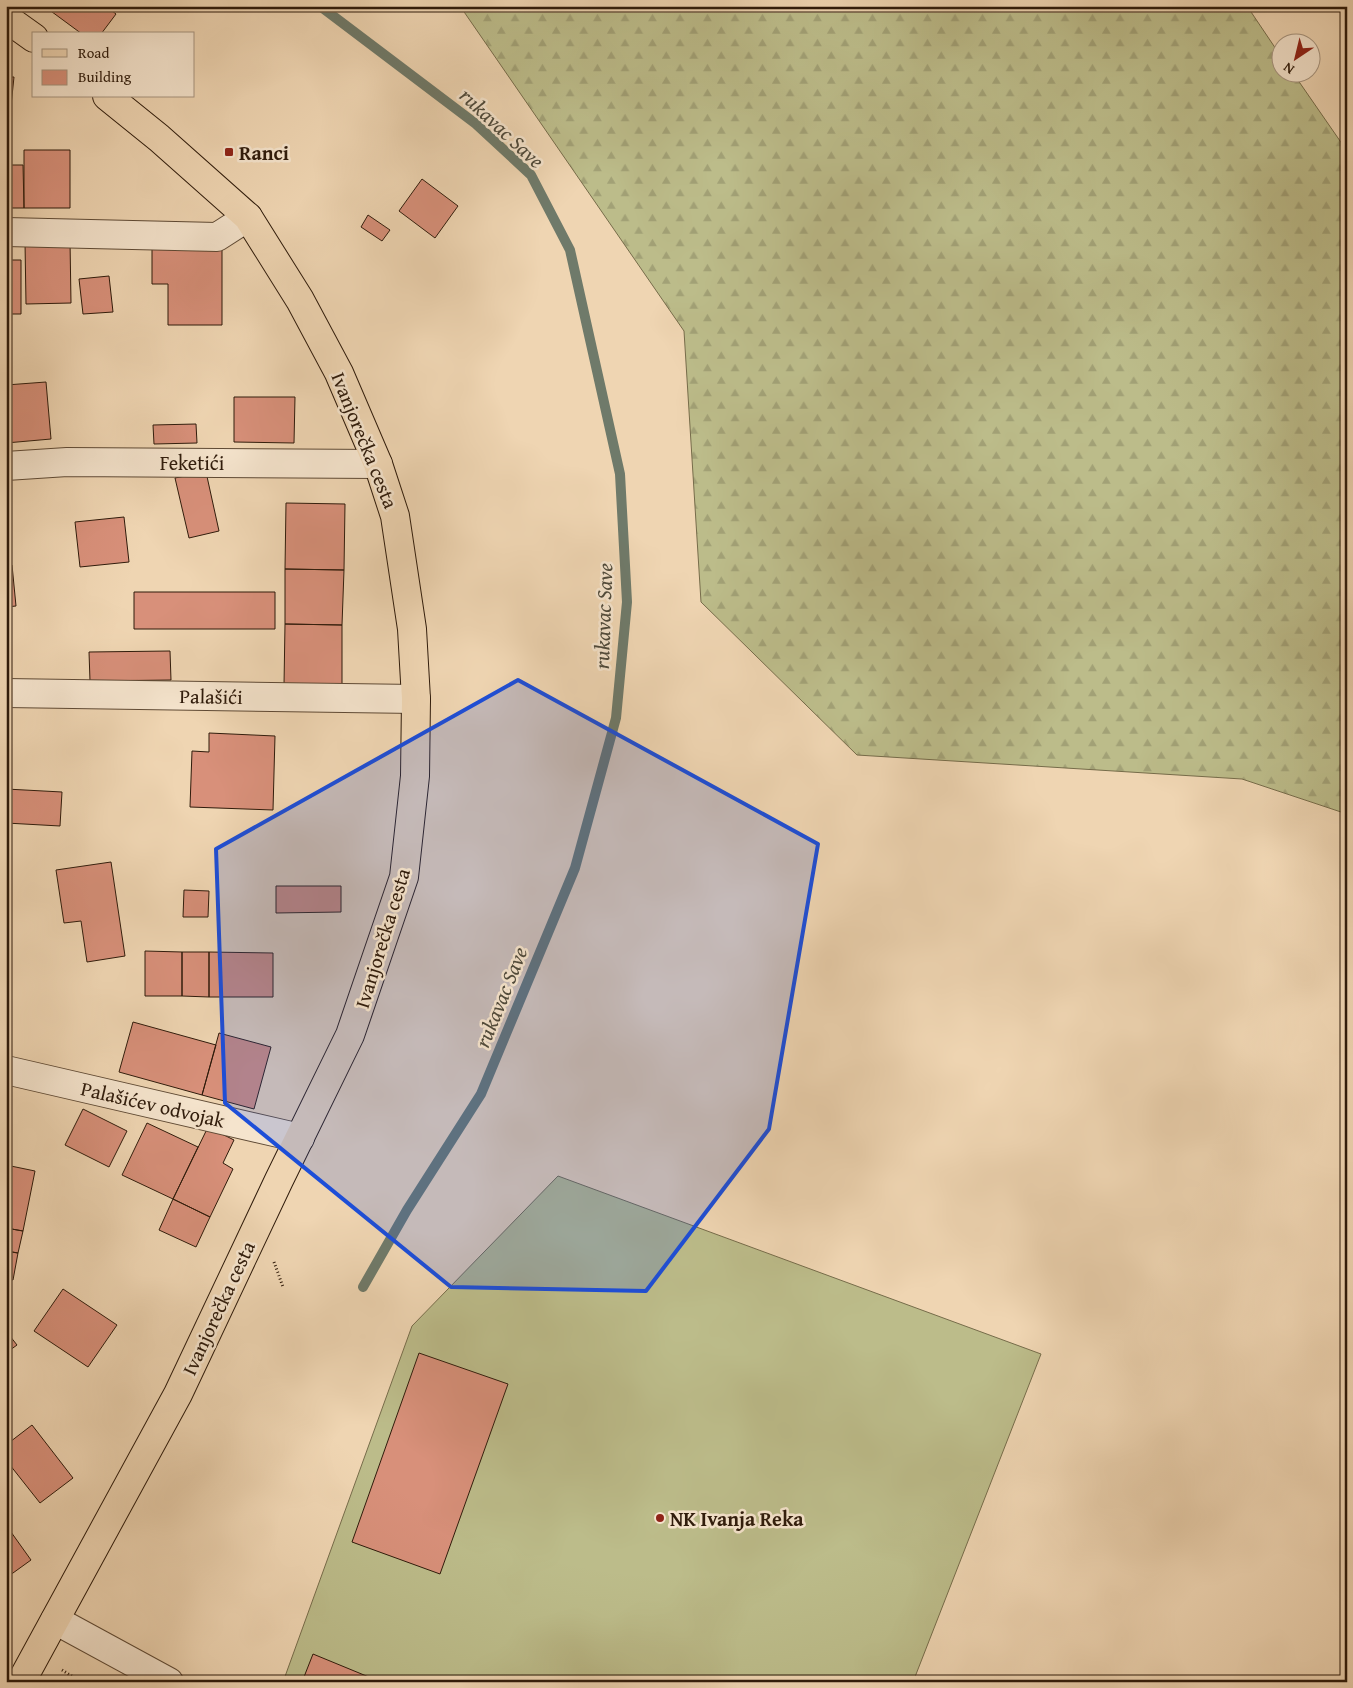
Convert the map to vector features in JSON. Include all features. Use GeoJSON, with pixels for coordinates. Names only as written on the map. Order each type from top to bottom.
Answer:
{"type":"FeatureCollection","features":[{"type":"Feature","properties":{"kind":"main road"},"geometry":{"type":"LineString","coordinates":[[6,18],[32,37]]}},
{"type":"Feature","properties":{"kind":"main road","name":"Ivanjorečka cesta"},"geometry":{"type":"LineString","coordinates":[[22,1682],[178,1394],[350,1035],[404,877],[415,776],[416,698],[412,629],[396,516],[378,464],[340,373],[300,300],[248,218],[160,138],[110,98]]}},
{"type":"Feature","properties":{"kind":"street"},"geometry":{"type":"LineString","coordinates":[[6,232],[217,237],[248,218]]}},
{"type":"Feature","properties":{"kind":"street","name":"Feketići"},"geometry":{"type":"LineString","coordinates":[[6,466],[67,462],[378,464]]}},
{"type":"Feature","properties":{"kind":"street","name":"Palašići"},"geometry":{"type":"LineString","coordinates":[[6,693],[416,698]]}},
{"type":"Feature","properties":{"kind":"street","name":"Palašićev odvojak"},"geometry":{"type":"LineString","coordinates":[[6,1070],[300,1138]]}},
{"type":"Feature","properties":{"kind":"street"},"geometry":{"type":"LineString","coordinates":[[55,1620],[169,1682]]}},
{"type":"Feature","properties":{"kind":"path"},"geometry":{"type":"LineString","coordinates":[[1338,6],[1347,19]]}},
{"type":"Feature","properties":{"kind":"path"},"geometry":{"type":"LineString","coordinates":[[57,1667],[75,1678]]}},
{"type":"Feature","properties":{"kind":"highlighted area"},"geometry":{"type":"Polygon","coordinates":[[[518,680],[818,844],[769,1129],[646,1291],[451,1287],[225,1103],[216,849],[518,680]]]}},
{"type":"Feature","properties":{"kind":"green space"},"geometry":{"type":"Polygon","coordinates":[[[460,6],[1247,6],[1270,40],[1270,82],[1299,82],[1347,151],[1347,814],[1242,779],[857,755],[701,602],[684,331],[460,6]]]}},
{"type":"Feature","properties":{"kind":"green space","name":"NK Ivanja Reka"},"geometry":{"type":"Polygon","coordinates":[[[558,1176],[1041,1354],[913,1682],[283,1682],[412,1326],[558,1176]]]}},
{"type":"Feature","properties":{"kind":"building"},"geometry":{"type":"Polygon","coordinates":[[[44,6],[106,6],[116,14],[102,32],[79,32],[44,6]]]}},
{"type":"Feature","properties":{"kind":"building"},"geometry":{"type":"Polygon","coordinates":[[[6,77],[14,77],[8,134],[6,133],[6,77]]]}},
{"type":"Feature","properties":{"kind":"building"},"geometry":{"type":"Polygon","coordinates":[[[24,150],[70,150],[70,208],[24,208],[24,150]]]}},
{"type":"Feature","properties":{"kind":"building"},"geometry":{"type":"Polygon","coordinates":[[[6,165],[23,165],[24,208],[6,208],[6,165]]]}},
{"type":"Feature","properties":{"kind":"building"},"geometry":{"type":"Polygon","coordinates":[[[422,179],[458,206],[435,238],[399,211],[422,179]]]}},
{"type":"Feature","properties":{"kind":"building"},"geometry":{"type":"Polygon","coordinates":[[[368,215],[390,230],[382,241],[361,227],[368,215]]]}},
{"type":"Feature","properties":{"kind":"building"},"geometry":{"type":"Polygon","coordinates":[[[152,239],[222,240],[222,325],[168,325],[168,284],[152,284],[152,239]]]}},
{"type":"Feature","properties":{"kind":"building"},"geometry":{"type":"Polygon","coordinates":[[[70,241],[71,303],[26,304],[25,242],[70,241]]]}},
{"type":"Feature","properties":{"kind":"building"},"geometry":{"type":"Polygon","coordinates":[[[6,260],[21,260],[21,314],[6,314],[6,260]]]}},
{"type":"Feature","properties":{"kind":"building"},"geometry":{"type":"Polygon","coordinates":[[[109,276],[113,312],[83,314],[79,279],[109,276]]]}},
{"type":"Feature","properties":{"kind":"building"},"geometry":{"type":"Polygon","coordinates":[[[46,382],[51,439],[6,443],[6,385],[46,382]]]}},
{"type":"Feature","properties":{"kind":"building"},"geometry":{"type":"Polygon","coordinates":[[[234,397],[295,397],[294,443],[234,442],[234,397]]]}},
{"type":"Feature","properties":{"kind":"building"},"geometry":{"type":"Polygon","coordinates":[[[196,424],[197,443],[154,444],[153,425],[196,424]]]}},
{"type":"Feature","properties":{"kind":"building"},"geometry":{"type":"Polygon","coordinates":[[[206,472],[219,531],[189,538],[175,478],[206,472]]]}},
{"type":"Feature","properties":{"kind":"building"},"geometry":{"type":"Polygon","coordinates":[[[286,503],[345,504],[344,570],[285,569],[286,503]]]}},
{"type":"Feature","properties":{"kind":"building"},"geometry":{"type":"Polygon","coordinates":[[[124,517],[129,562],[80,567],[75,522],[124,517]]]}},
{"type":"Feature","properties":{"kind":"building"},"geometry":{"type":"Polygon","coordinates":[[[6,565],[12,565],[16,606],[6,607],[6,565]]]}},
{"type":"Feature","properties":{"kind":"building"},"geometry":{"type":"Polygon","coordinates":[[[285,569],[344,570],[342,625],[285,624],[285,569]]]}},
{"type":"Feature","properties":{"kind":"building"},"geometry":{"type":"Polygon","coordinates":[[[134,592],[275,592],[275,629],[134,629],[134,592]]]}},
{"type":"Feature","properties":{"kind":"building"},"geometry":{"type":"Polygon","coordinates":[[[285,624],[342,625],[342,686],[284,685],[285,624]]]}},
{"type":"Feature","properties":{"kind":"building"},"geometry":{"type":"Polygon","coordinates":[[[170,651],[171,680],[90,681],[89,652],[170,651]]]}},
{"type":"Feature","properties":{"kind":"building"},"geometry":{"type":"Polygon","coordinates":[[[209,733],[275,736],[273,810],[190,807],[192,751],[209,752],[209,733]]]}},
{"type":"Feature","properties":{"kind":"building"},"geometry":{"type":"Polygon","coordinates":[[[6,789],[62,792],[60,826],[6,823],[6,789]]]}},
{"type":"Feature","properties":{"kind":"building"},"geometry":{"type":"Polygon","coordinates":[[[111,862],[125,956],[87,962],[81,921],[64,923],[56,870],[111,862]]]}},
{"type":"Feature","properties":{"kind":"building"},"geometry":{"type":"Polygon","coordinates":[[[276,886],[341,886],[341,912],[276,913],[276,886]]]}},
{"type":"Feature","properties":{"kind":"building"},"geometry":{"type":"Polygon","coordinates":[[[184,890],[209,891],[208,917],[183,917],[184,890]]]}},
{"type":"Feature","properties":{"kind":"building"},"geometry":{"type":"Polygon","coordinates":[[[145,951],[182,952],[182,996],[145,996],[145,951]]]}},
{"type":"Feature","properties":{"kind":"building"},"geometry":{"type":"Polygon","coordinates":[[[182,952],[209,952],[209,997],[182,996],[182,952]]]}},
{"type":"Feature","properties":{"kind":"building"},"geometry":{"type":"Polygon","coordinates":[[[209,952],[273,953],[273,997],[209,997],[209,952]]]}},
{"type":"Feature","properties":{"kind":"building"},"geometry":{"type":"Polygon","coordinates":[[[133,1022],[216,1045],[202,1095],[119,1072],[133,1022]]]}},
{"type":"Feature","properties":{"kind":"building"},"geometry":{"type":"Polygon","coordinates":[[[219,1033],[271,1047],[254,1109],[202,1095],[219,1033]]]}},
{"type":"Feature","properties":{"kind":"building"},"geometry":{"type":"Polygon","coordinates":[[[83,1109],[127,1131],[109,1167],[65,1145],[83,1109]]]}},
{"type":"Feature","properties":{"kind":"building"},"geometry":{"type":"Polygon","coordinates":[[[147,1123],[198,1147],[173,1199],[122,1175],[147,1123]]]}},
{"type":"Feature","properties":{"kind":"building"},"geometry":{"type":"Polygon","coordinates":[[[208,1127],[234,1140],[223,1163],[233,1169],[210,1217],[173,1199],[208,1127]]]}},
{"type":"Feature","properties":{"kind":"building"},"geometry":{"type":"Polygon","coordinates":[[[6,1165],[35,1171],[23,1231],[6,1228],[6,1165]]]}},
{"type":"Feature","properties":{"kind":"building"},"geometry":{"type":"Polygon","coordinates":[[[173,1199],[210,1217],[196,1247],[159,1230],[173,1199]]]}},
{"type":"Feature","properties":{"kind":"building"},"geometry":{"type":"Polygon","coordinates":[[[6,1228],[23,1231],[18,1253],[6,1251],[6,1228]]]}},
{"type":"Feature","properties":{"kind":"building"},"geometry":{"type":"Polygon","coordinates":[[[6,1251],[18,1253],[13,1280],[6,1279],[6,1251]]]}},
{"type":"Feature","properties":{"kind":"building"},"geometry":{"type":"Polygon","coordinates":[[[63,1289],[117,1325],[88,1367],[34,1331],[63,1289]]]}},
{"type":"Feature","properties":{"kind":"building"},"geometry":{"type":"Polygon","coordinates":[[[6,1331],[17,1345],[6,1353],[6,1331]]]}},
{"type":"Feature","properties":{"kind":"building"},"geometry":{"type":"Polygon","coordinates":[[[419,1353],[508,1384],[440,1574],[352,1542],[419,1353]]]}},
{"type":"Feature","properties":{"kind":"building"},"geometry":{"type":"Polygon","coordinates":[[[32,1425],[73,1478],[40,1503],[6,1460],[6,1445],[32,1425]]]}},
{"type":"Feature","properties":{"kind":"building"},"geometry":{"type":"Polygon","coordinates":[[[6,1525],[31,1560],[6,1578],[6,1525]]]}},
{"type":"Feature","properties":{"kind":"building"},"geometry":{"type":"Polygon","coordinates":[[[313,1654],[381,1682],[302,1682],[313,1654]]]}},
{"type":"Feature","properties":{"kind":"waterway","name":"rukavac Save"},"geometry":{"type":"LineString","coordinates":[[320,6],[476,124],[531,175],[570,250],[620,474],[627,602],[616,718],[575,868],[481,1094],[407,1210],[363,1287]]}},
{"type":"Feature","properties":{"kind":"place","name":"Ranci"},"geometry":{"type":"Point","coordinates":[229,152]}},
{"type":"Feature","properties":{"kind":"place","name":"NK Ivanja Reka"},"geometry":{"type":"Point","coordinates":[660,1518]}}]}
